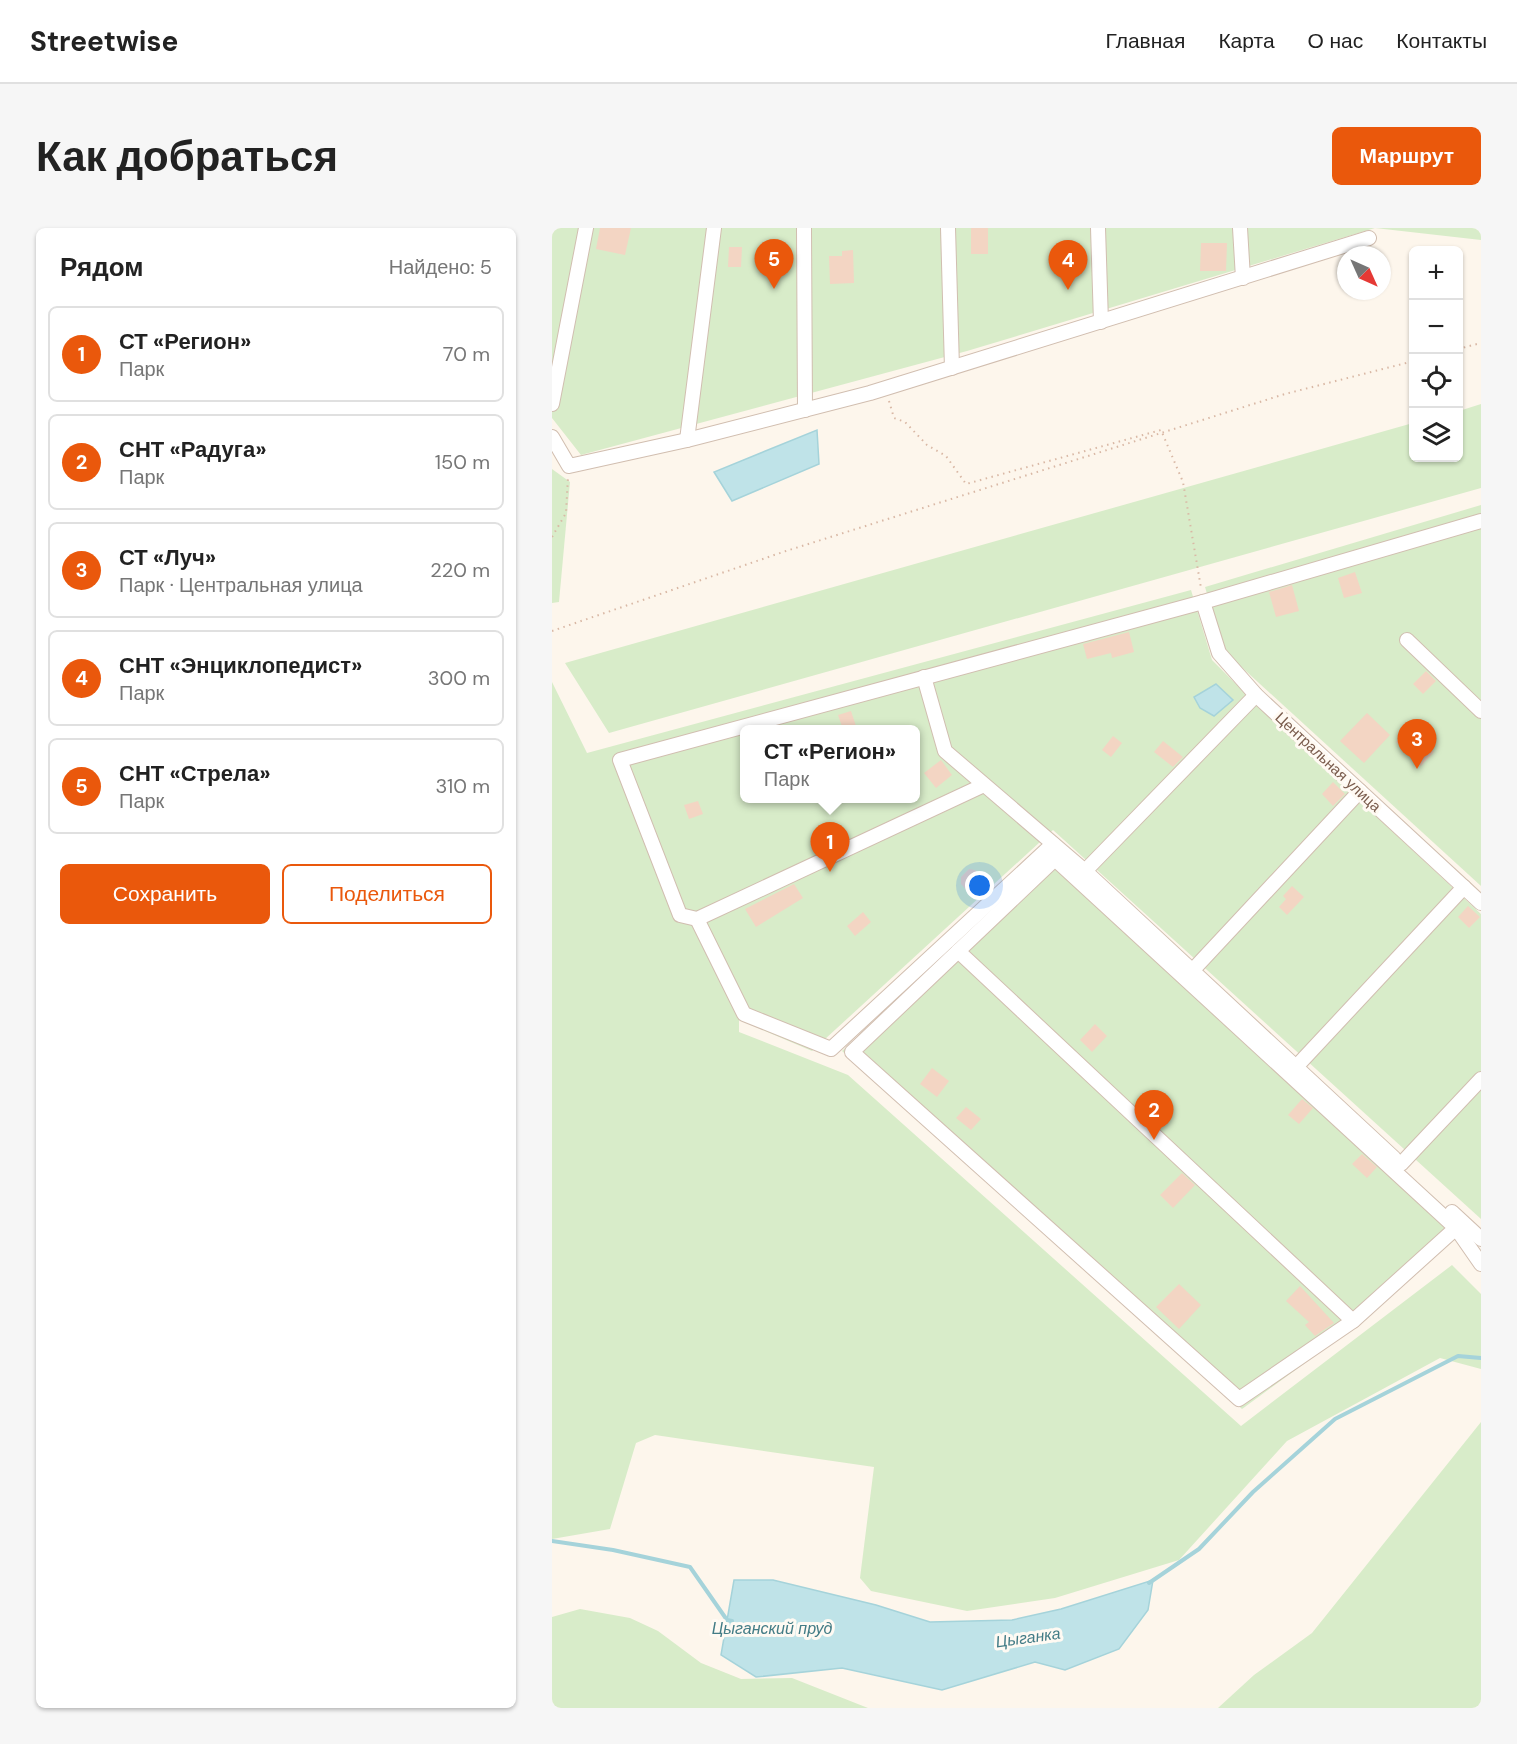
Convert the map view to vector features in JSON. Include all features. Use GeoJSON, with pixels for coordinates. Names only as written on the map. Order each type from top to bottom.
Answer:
{"type":"FeatureCollection","features":[{"type":"Feature","properties":{"kind":"street"},"geometry":{"type":"LineString","coordinates":[[552,404],[586,228]]}},
{"type":"Feature","properties":{"kind":"street"},"geometry":{"type":"LineString","coordinates":[[687,440],[714,228]]}},
{"type":"Feature","properties":{"kind":"street"},"geometry":{"type":"LineString","coordinates":[[804,228],[805,410]]}},
{"type":"Feature","properties":{"kind":"street"},"geometry":{"type":"LineString","coordinates":[[948,228],[952,368]]}},
{"type":"Feature","properties":{"kind":"street"},"geometry":{"type":"LineString","coordinates":[[1098,228],[1101,322]]}},
{"type":"Feature","properties":{"kind":"street"},"geometry":{"type":"LineString","coordinates":[[1240,228],[1243,278]]}},
{"type":"Feature","properties":{"kind":"street"},"geometry":{"type":"LineString","coordinates":[[552,436],[569,466],[687,440],[886,388],[1369,238]]}},
{"type":"Feature","properties":{"kind":"street"},"geometry":{"type":"LineString","coordinates":[[748,725],[1203,602],[1481,521]]}},
{"type":"Feature","properties":{"kind":"street","name":"Центральная улица"},"geometry":{"type":"LineString","coordinates":[[1203,602],[1219,653],[1256,695],[1475,894]]}},
{"type":"Feature","properties":{"kind":"street"},"geometry":{"type":"LineString","coordinates":[[1407,639],[1481,711]]}},
{"type":"Feature","properties":{"kind":"street"},"geometry":{"type":"LineString","coordinates":[[924,677],[945,751],[1085,871],[1481,1239]]}},
{"type":"Feature","properties":{"kind":"street"},"geometry":{"type":"LineString","coordinates":[[1085,871],[1256,695]]}},
{"type":"Feature","properties":{"kind":"street"},"geometry":{"type":"LineString","coordinates":[[740,727],[620,760],[680,915],[697,919],[984,785]]}},
{"type":"Feature","properties":{"kind":"street"},"geometry":{"type":"LineString","coordinates":[[1192,971],[1360,791]]}},
{"type":"Feature","properties":{"kind":"street"},"geometry":{"type":"LineString","coordinates":[[697,919],[744,1014],[831,1050],[1053,844]]}},
{"type":"Feature","properties":{"kind":"street"},"geometry":{"type":"LineString","coordinates":[[1456,1228],[1353,1321],[1239,1399],[852,1052],[1055,859],[1456,1228],[1481,1264]]}},
{"type":"Feature","properties":{"kind":"street"},"geometry":{"type":"LineString","coordinates":[[1296,1067],[1475,894]]}},
{"type":"Feature","properties":{"kind":"street"},"geometry":{"type":"LineString","coordinates":[[957,951],[1353,1321]]}},
{"type":"Feature","properties":{"kind":"street"},"geometry":{"type":"LineString","coordinates":[[1401,1164],[1481,1079]]}},
{"type":"Feature","properties":{"kind":"path"},"geometry":{"type":"LineString","coordinates":[[1463,348],[1481,343]]}},
{"type":"Feature","properties":{"kind":"path"},"geometry":{"type":"LineString","coordinates":[[552,632],[786,551],[1285,394],[1409,362]]}},
{"type":"Feature","properties":{"kind":"path"},"geometry":{"type":"LineString","coordinates":[[886,388],[894,418],[905,422],[927,445],[946,456],[966,484],[1161,430],[1183,482],[1203,602]]}},
{"type":"Feature","properties":{"kind":"path"},"geometry":{"type":"LineString","coordinates":[[552,537],[566,513],[569,466]]}},
{"type":"Feature","properties":{"kind":"green space"},"geometry":{"type":"Polygon","coordinates":[[[552,228],[1375,228],[967,351],[581,455],[552,418],[552,228]]]}},
{"type":"Feature","properties":{"kind":"green space"},"geometry":{"type":"Polygon","coordinates":[[[1375,228],[1481,228],[1481,240],[1375,228]]]}},
{"type":"Feature","properties":{"kind":"green space"},"geometry":{"type":"Polygon","coordinates":[[[1481,404],[1481,488],[609,733],[565,663],[1409,424],[1409,462],[1463,462],[1463,410],[1481,404]]]}},
{"type":"Feature","properties":{"kind":"green space"},"geometry":{"type":"Polygon","coordinates":[[[552,469],[570,482],[559,602],[552,603],[552,469]]]}},
{"type":"Feature","properties":{"kind":"green space"},"geometry":{"type":"Polygon","coordinates":[[[1481,505],[1481,886],[1224,651],[1205,587],[1481,505]]]}},
{"type":"Feature","properties":{"kind":"green space"},"geometry":{"type":"Polygon","coordinates":[[[1191,590],[1212,660],[1258,706],[1481,914],[1481,1219],[1053,830],[812,1051],[739,1020],[739,1032],[848,1075],[1241,1426],[1452,1265],[1481,1294],[1481,1369],[1440,1358],[1287,1441],[1179,1560],[1055,1598],[967,1611],[871,1591],[860,1578],[874,1467],[655,1435],[636,1443],[610,1529],[552,1539],[552,682],[587,753],[1191,590]]]}},
{"type":"Feature","properties":{"kind":"green space"},"geometry":{"type":"Polygon","coordinates":[[[1054,850],[1463,1230],[1357,1325],[1242,1409],[842,1051],[1054,850]]]}},
{"type":"Feature","properties":{"kind":"green space"},"geometry":{"type":"Polygon","coordinates":[[[1481,1422],[1481,1708],[1218,1708],[1254,1675],[1312,1633],[1481,1422]]]}},
{"type":"Feature","properties":{"kind":"green space"},"geometry":{"type":"Polygon","coordinates":[[[580,1609],[630,1618],[658,1631],[701,1663],[741,1679],[792,1678],[868,1708],[552,1708],[552,1617],[580,1609]]]}},
{"type":"Feature","properties":{"kind":"water"},"geometry":{"type":"Polygon","coordinates":[[[817,430],[819,464],[732,501],[714,472],[817,430]]]}},
{"type":"Feature","properties":{"kind":"water"},"geometry":{"type":"Polygon","coordinates":[[[1216,684],[1233,700],[1214,716],[1200,708],[1194,697],[1216,684]]]}},
{"type":"Feature","properties":{"kind":"water","name":"Цыганский пруд"},"geometry":{"type":"Polygon","coordinates":[[[734,1580],[773,1580],[876,1605],[930,1622],[1012,1620],[1061,1609],[1153,1580],[1148,1610],[1119,1649],[1065,1670],[1035,1662],[942,1690],[842,1668],[756,1677],[721,1655],[734,1580]]]}},
{"type":"Feature","properties":{"kind":"building"},"geometry":{"type":"Polygon","coordinates":[[[600,228],[631,228],[625,255],[596,249],[600,228]]]}},
{"type":"Feature","properties":{"kind":"building"},"geometry":{"type":"Polygon","coordinates":[[[971,228],[988,228],[988,254],[971,254],[971,228]]]}},
{"type":"Feature","properties":{"kind":"building"},"geometry":{"type":"Polygon","coordinates":[[[1201,243],[1227,243],[1226,271],[1200,271],[1201,243]]]}},
{"type":"Feature","properties":{"kind":"building"},"geometry":{"type":"Polygon","coordinates":[[[729,247],[742,247],[741,267],[728,267],[729,247]]]}},
{"type":"Feature","properties":{"kind":"building"},"geometry":{"type":"Polygon","coordinates":[[[853,250],[854,283],[830,284],[829,256],[842,256],[842,251],[853,250]]]}},
{"type":"Feature","properties":{"kind":"building"},"geometry":{"type":"Polygon","coordinates":[[[1355,572],[1362,593],[1344,598],[1338,578],[1355,572]]]}},
{"type":"Feature","properties":{"kind":"building"},"geometry":{"type":"Polygon","coordinates":[[[1292,585],[1299,611],[1276,617],[1269,592],[1292,585]]]}},
{"type":"Feature","properties":{"kind":"building"},"geometry":{"type":"Polygon","coordinates":[[[1129,632],[1134,652],[1112,658],[1111,653],[1087,659],[1083,644],[1129,632]]]}},
{"type":"Feature","properties":{"kind":"building"},"geometry":{"type":"Polygon","coordinates":[[[1426,671],[1436,681],[1423,694],[1413,684],[1426,671]]]}},
{"type":"Feature","properties":{"kind":"building"},"geometry":{"type":"Polygon","coordinates":[[[851,711],[856,725],[842,725],[838,715],[851,711]]]}},
{"type":"Feature","properties":{"kind":"building"},"geometry":{"type":"Polygon","coordinates":[[[1367,713],[1390,735],[1364,763],[1340,741],[1367,713]]]}},
{"type":"Feature","properties":{"kind":"building"},"geometry":{"type":"Polygon","coordinates":[[[1410,728],[1434,752],[1421,766],[1396,742],[1410,728]]]}},
{"type":"Feature","properties":{"kind":"building"},"geometry":{"type":"Polygon","coordinates":[[[1113,736],[1122,743],[1111,757],[1102,750],[1113,736]]]}},
{"type":"Feature","properties":{"kind":"building"},"geometry":{"type":"Polygon","coordinates":[[[1163,741],[1183,757],[1173,767],[1154,752],[1163,741]]]}},
{"type":"Feature","properties":{"kind":"building"},"geometry":{"type":"Polygon","coordinates":[[[941,760],[952,775],[936,788],[924,773],[941,760]]]}},
{"type":"Feature","properties":{"kind":"building"},"geometry":{"type":"Polygon","coordinates":[[[1333,782],[1345,794],[1333,806],[1322,794],[1333,782]]]}},
{"type":"Feature","properties":{"kind":"building"},"geometry":{"type":"Polygon","coordinates":[[[698,801],[703,814],[689,819],[684,805],[698,801]]]}},
{"type":"Feature","properties":{"kind":"building"},"geometry":{"type":"Polygon","coordinates":[[[969,869],[975,870],[988,885],[974,898],[961,884],[961,877],[969,869]]]}},
{"type":"Feature","properties":{"kind":"building"},"geometry":{"type":"Polygon","coordinates":[[[794,884],[803,898],[756,927],[745,909],[794,884]]]}},
{"type":"Feature","properties":{"kind":"building"},"geometry":{"type":"Polygon","coordinates":[[[1292,886],[1304,897],[1287,915],[1279,907],[1286,899],[1283,896],[1292,886]]]}},
{"type":"Feature","properties":{"kind":"building"},"geometry":{"type":"Polygon","coordinates":[[[1468,906],[1480,917],[1469,928],[1458,917],[1468,906]]]}},
{"type":"Feature","properties":{"kind":"building"},"geometry":{"type":"Polygon","coordinates":[[[863,912],[871,922],[855,936],[847,926],[863,912]]]}},
{"type":"Feature","properties":{"kind":"building"},"geometry":{"type":"Polygon","coordinates":[[[1095,1024],[1107,1036],[1092,1052],[1080,1040],[1095,1024]]]}},
{"type":"Feature","properties":{"kind":"building"},"geometry":{"type":"Polygon","coordinates":[[[932,1068],[949,1081],[937,1097],[920,1084],[932,1068]]]}},
{"type":"Feature","properties":{"kind":"building"},"geometry":{"type":"Polygon","coordinates":[[[1302,1099],[1313,1108],[1299,1124],[1288,1115],[1302,1099]]]}},
{"type":"Feature","properties":{"kind":"building"},"geometry":{"type":"Polygon","coordinates":[[[966,1107],[981,1119],[971,1130],[956,1118],[966,1107]]]}},
{"type":"Feature","properties":{"kind":"building"},"geometry":{"type":"Polygon","coordinates":[[[1362,1154],[1377,1167],[1367,1178],[1352,1164],[1362,1154]]]}},
{"type":"Feature","properties":{"kind":"building"},"geometry":{"type":"Polygon","coordinates":[[[1182,1173],[1195,1185],[1173,1208],[1160,1195],[1182,1173]]]}},
{"type":"Feature","properties":{"kind":"building"},"geometry":{"type":"Polygon","coordinates":[[[1179,1284],[1201,1305],[1179,1329],[1156,1307],[1179,1284]]]}},
{"type":"Feature","properties":{"kind":"building"},"geometry":{"type":"Polygon","coordinates":[[[1300,1286],[1334,1323],[1315,1336],[1305,1325],[1309,1322],[1286,1301],[1300,1286]]]}},
{"type":"Feature","properties":{"kind":"waterway","name":"Цыганка"},"geometry":{"type":"LineString","coordinates":[[1149,1583],[1199,1549],[1253,1492],[1335,1419],[1458,1356],[1481,1358]]}},
{"type":"Feature","properties":{"kind":"waterway","name":"Цыганка"},"geometry":{"type":"LineString","coordinates":[[552,1541],[613,1550],[690,1567],[727,1620],[732,1621]]}},
{"type":"Feature","properties":{"kind":"place","name":"СНТ «Стрела»"},"geometry":{"type":"Point","coordinates":[774,289]}},
{"type":"Feature","properties":{"kind":"place","name":"СНТ «Энциклопедист»"},"geometry":{"type":"Point","coordinates":[1068,290]}},
{"type":"Feature","properties":{"kind":"place","name":"СТ «Луч»"},"geometry":{"type":"Point","coordinates":[1417,769]}},
{"type":"Feature","properties":{"kind":"place","name":"СТ «Регион»"},"geometry":{"type":"Point","coordinates":[830,872]}},
{"type":"Feature","properties":{"kind":"place","name":"СНТ «Радуга»"},"geometry":{"type":"Point","coordinates":[1154,1140]}}]}
